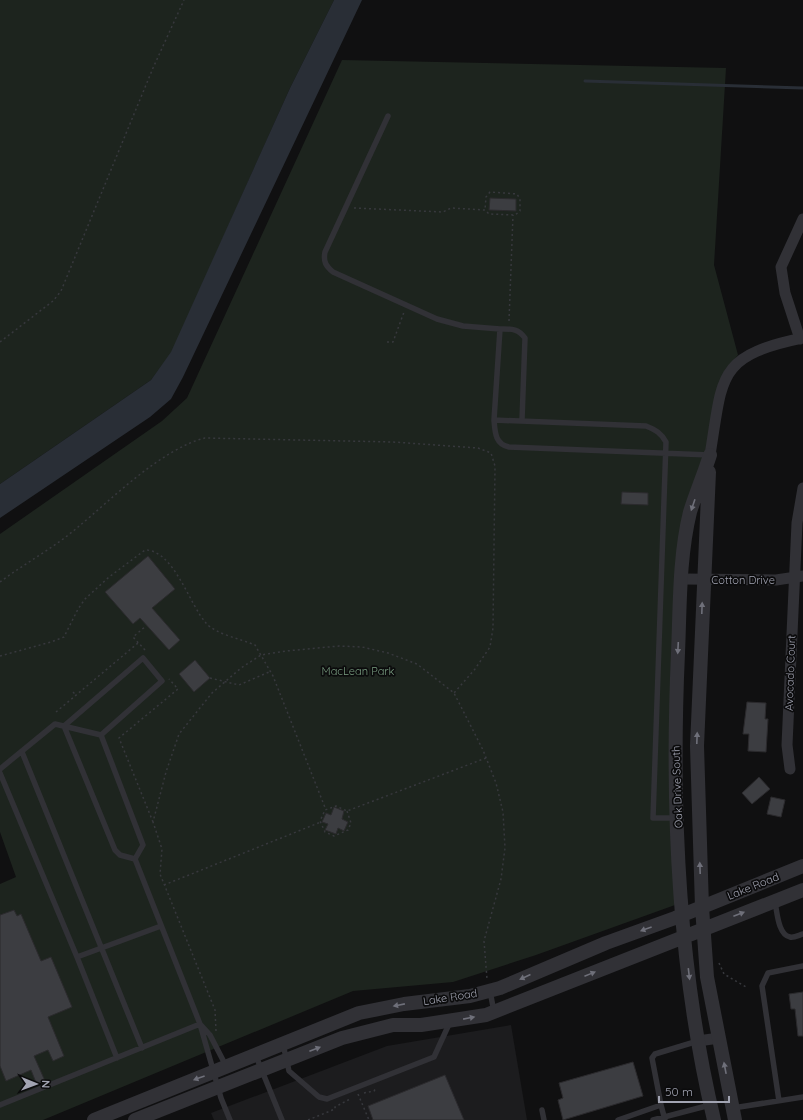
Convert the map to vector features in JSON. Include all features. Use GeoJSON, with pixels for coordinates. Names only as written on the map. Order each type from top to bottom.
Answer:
{"type":"FeatureCollection","features":[{"type":"Feature","properties":{"kind":"street"},"geometry":{"type":"LineString","coordinates":[[802,338],[785,293],[781,267],[803,219]]}},
{"type":"Feature","properties":{"kind":"street","name":"Oak Drive South"},"geometry":{"type":"LineString","coordinates":[[734,1114],[707,977],[702,928],[697,746],[703,580],[710,455],[721,387],[732,367],[750,353],[802,338]]}},
{"type":"Feature","properties":{"kind":"street","name":"Oak Drive South"},"geometry":{"type":"LineString","coordinates":[[710,455],[690,512],[686,538],[682,579],[675,714],[675,781],[684,936],[698,1041],[714,1120]]}},
{"type":"Feature","properties":{"kind":"street","name":"Avocado Court"},"geometry":{"type":"LineString","coordinates":[[790,769],[787,745],[798,577],[797,523],[803,488]]}},
{"type":"Feature","properties":{"kind":"street","name":"Cotton Drive"},"geometry":{"type":"LineString","coordinates":[[682,579],[776,580],[798,577]]}},
{"type":"Feature","properties":{"kind":"street","name":"Lake Road"},"geometry":{"type":"LineString","coordinates":[[94,1120],[359,1013],[404,1004],[470,996],[489,985],[702,907],[803,866]]}},
{"type":"Feature","properties":{"kind":"street","name":"Lake Road"},"geometry":{"type":"LineString","coordinates":[[136,1120],[342,1038],[393,1025],[421,1025],[450,1022],[494,1012],[702,928],[803,890]]}},
{"type":"Feature","properties":{"kind":"street"},"geometry":{"type":"LineString","coordinates":[[698,1041],[719,1038]]}},
{"type":"Feature","properties":{"kind":"lane"},"geometry":{"type":"LineString","coordinates":[[388,116],[325,252],[324,259],[327,267],[333,272],[406,307],[437,319],[463,326],[508,329],[521,332],[525,338],[522,420]]}},
{"type":"Feature","properties":{"kind":"lane"},"geometry":{"type":"LineString","coordinates":[[500,329],[494,420],[495,435],[498,441],[504,446],[710,455]]}},
{"type":"Feature","properties":{"kind":"lane"},"geometry":{"type":"LineString","coordinates":[[494,420],[646,426],[656,430],[666,442],[653,818],[678,818]]}},
{"type":"Feature","properties":{"kind":"lane"},"geometry":{"type":"LineString","coordinates":[[64,726],[143,658],[162,681],[101,735]]}},
{"type":"Feature","properties":{"kind":"lane"},"geometry":{"type":"LineString","coordinates":[[0,769],[55,724],[101,735]]}},
{"type":"Feature","properties":{"kind":"lane"},"geometry":{"type":"LineString","coordinates":[[64,726],[115,850],[120,855],[135,858]]}},
{"type":"Feature","properties":{"kind":"lane"},"geometry":{"type":"LineString","coordinates":[[101,735],[143,845],[135,858]]}},
{"type":"Feature","properties":{"kind":"lane"},"geometry":{"type":"LineString","coordinates":[[22,752],[142,1048]]}},
{"type":"Feature","properties":{"kind":"lane"},"geometry":{"type":"LineString","coordinates":[[0,773],[77,957],[117,1058]]}},
{"type":"Feature","properties":{"kind":"lane"},"geometry":{"type":"LineString","coordinates":[[135,858],[200,1024],[203,1037],[221,1069]]}},
{"type":"Feature","properties":{"kind":"lane"},"geometry":{"type":"LineString","coordinates":[[775,901],[781,927],[785,935],[790,937],[803,934]]}},
{"type":"Feature","properties":{"kind":"lane"},"geometry":{"type":"LineString","coordinates":[[77,957],[161,926]]}},
{"type":"Feature","properties":{"kind":"lane"},"geometry":{"type":"LineString","coordinates":[[779,1101],[762,986],[768,973],[803,966]]}},
{"type":"Feature","properties":{"kind":"lane"},"geometry":{"type":"LineString","coordinates":[[489,985],[494,1012]]}},
{"type":"Feature","properties":{"kind":"lane"},"geometry":{"type":"LineString","coordinates":[[283,1044],[289,1071],[319,1097],[327,1099],[434,1057],[450,1022]]}},
{"type":"Feature","properties":{"kind":"lane"},"geometry":{"type":"LineString","coordinates":[[0,1105],[200,1024]]}},
{"type":"Feature","properties":{"kind":"lane"},"geometry":{"type":"LineString","coordinates":[[200,1024],[210,1035],[221,1069],[218,1087],[230,1120]]}},
{"type":"Feature","properties":{"kind":"lane"},"geometry":{"type":"LineString","coordinates":[[664,1118],[652,1058],[655,1054],[698,1041]]}},
{"type":"Feature","properties":{"kind":"lane"},"geometry":{"type":"LineString","coordinates":[[256,1055],[282,1120]]}},
{"type":"Feature","properties":{"kind":"lane"},"geometry":{"type":"LineString","coordinates":[[734,1114],[779,1101],[803,1097]]}},
{"type":"Feature","properties":{"kind":"lane"},"geometry":{"type":"LineString","coordinates":[[653,1120],[710,1104]]}},
{"type":"Feature","properties":{"kind":"lane"},"geometry":{"type":"LineString","coordinates":[[618,1120],[661,1105]]}},
{"type":"Feature","properties":{"kind":"lane"},"geometry":{"type":"LineString","coordinates":[[542,1110],[544,1120]]}},
{"type":"Feature","properties":{"kind":"path"},"geometry":{"type":"LineString","coordinates":[[0,342],[52,301],[61,291],[153,68],[184,0]]}},
{"type":"Feature","properties":{"kind":"path"},"geometry":{"type":"LineString","coordinates":[[346,208],[443,212],[451,208],[485,210],[489,214],[513,215],[520,211],[520,199],[517,194],[490,192],[486,197],[485,210]]}},
{"type":"Feature","properties":{"kind":"path"},"geometry":{"type":"LineString","coordinates":[[508,329],[513,215]]}},
{"type":"Feature","properties":{"kind":"path"},"geometry":{"type":"LineString","coordinates":[[387,342],[393,342],[406,307]]}},
{"type":"Feature","properties":{"kind":"path"},"geometry":{"type":"LineString","coordinates":[[0,582],[77,528],[130,483],[160,460],[198,440],[205,438],[394,442],[478,448],[491,453],[495,466],[493,628],[490,647],[475,669],[454,693]]}},
{"type":"Feature","properties":{"kind":"path"},"geometry":{"type":"LineString","coordinates":[[0,656],[64,637],[78,609],[85,599],[109,577],[145,550],[158,553],[183,584],[206,623],[215,631],[255,645],[261,655],[269,672],[273,676],[326,810],[321,822],[325,832],[334,836],[348,830],[350,823],[347,811]]}},
{"type":"Feature","properties":{"kind":"path"},"geometry":{"type":"LineString","coordinates":[[146,626],[133,637],[148,654]]}},
{"type":"Feature","properties":{"kind":"path"},"geometry":{"type":"LineString","coordinates":[[56,712],[138,643]]}},
{"type":"Feature","properties":{"kind":"path"},"geometry":{"type":"LineString","coordinates":[[154,822],[166,772],[179,734],[212,693],[261,655],[339,646],[362,647],[388,653],[417,664],[454,693],[486,758],[496,783],[503,812],[506,848],[501,879],[484,941],[489,985]]}},
{"type":"Feature","properties":{"kind":"path"},"geometry":{"type":"LineString","coordinates":[[210,678],[239,685],[269,672]]}},
{"type":"Feature","properties":{"kind":"path"},"geometry":{"type":"LineString","coordinates":[[168,677],[178,689],[119,738],[154,822],[162,849],[160,874],[215,1010],[216,1035]]}},
{"type":"Feature","properties":{"kind":"path"},"geometry":{"type":"LineString","coordinates":[[326,810],[336,806],[347,811],[486,758]]}},
{"type":"Feature","properties":{"kind":"path"},"geometry":{"type":"LineString","coordinates":[[164,885],[321,822]]}},
{"type":"Feature","properties":{"kind":"path"},"geometry":{"type":"LineString","coordinates":[[718,960],[724,974],[746,987]]}},
{"type":"Feature","properties":{"kind":"path"},"geometry":{"type":"LineString","coordinates":[[358,1094],[369,1120]]}},
{"type":"Feature","properties":{"kind":"shaded area"},"geometry":{"type":"Polygon","coordinates":[[[334,0],[362,0],[183,377],[171,399],[150,417],[0,518],[0,484],[151,380],[171,352],[290,88],[334,0]]]}},
{"type":"Feature","properties":{"kind":"shaded area"},"geometry":{"type":"Polygon","coordinates":[[[511,1025],[527,1120],[214,1120],[211,1113],[387,1046],[511,1025]]]}},
{"type":"Feature","properties":{"kind":"green space"},"geometry":{"type":"Polygon","coordinates":[[[0,0],[334,0],[290,88],[172,352],[151,380],[0,484],[0,0]]]}},
{"type":"Feature","properties":{"kind":"green space","name":"MacLean Park"},"geometry":{"type":"Polygon","coordinates":[[[342,60],[726,68],[714,265],[738,355],[725,370],[718,391],[708,444],[687,518],[675,905],[536,955],[453,982],[353,991],[43,1120],[0,1120],[0,884],[16,877],[0,832],[0,534],[162,421],[187,398],[342,60]]]}},
{"type":"Feature","properties":{"kind":"building"},"geometry":{"type":"Polygon","coordinates":[[[490,198],[516,199],[516,211],[489,210],[490,198]]]}},
{"type":"Feature","properties":{"kind":"building"},"geometry":{"type":"Polygon","coordinates":[[[622,492],[648,493],[648,505],[621,504],[622,492]]]}},
{"type":"Feature","properties":{"kind":"building"},"geometry":{"type":"Polygon","coordinates":[[[148,556],[175,589],[152,608],[180,640],[169,650],[140,618],[133,624],[105,592],[148,556]]]}},
{"type":"Feature","properties":{"kind":"building"},"geometry":{"type":"Polygon","coordinates":[[[195,660],[210,678],[194,692],[179,674],[195,660]]]}},
{"type":"Feature","properties":{"kind":"building"},"geometry":{"type":"Polygon","coordinates":[[[747,702],[766,703],[765,719],[768,719],[766,752],[748,751],[749,734],[743,734],[747,702]]]}},
{"type":"Feature","properties":{"kind":"building"},"geometry":{"type":"Polygon","coordinates":[[[759,777],[770,789],[752,804],[742,793],[759,777]]]}},
{"type":"Feature","properties":{"kind":"building"},"geometry":{"type":"Polygon","coordinates":[[[771,797],[785,800],[781,817],[767,814],[771,797]]]}},
{"type":"Feature","properties":{"kind":"building"},"geometry":{"type":"Polygon","coordinates":[[[334,807],[344,811],[342,819],[348,822],[344,831],[338,828],[336,834],[325,830],[328,824],[322,822],[326,813],[331,815],[334,807]]]}},
{"type":"Feature","properties":{"kind":"building"},"geometry":{"type":"Polygon","coordinates":[[[14,910],[17,916],[21,914],[41,961],[51,957],[72,1007],[48,1017],[64,1056],[53,1061],[48,1050],[34,1056],[45,1081],[37,1085],[31,1070],[6,1081],[0,1066],[0,915],[14,910]]]}},
{"type":"Feature","properties":{"kind":"building"},"geometry":{"type":"Polygon","coordinates":[[[803,992],[803,1036],[798,1036],[795,1009],[791,1009],[789,994],[803,992]]]}},
{"type":"Feature","properties":{"kind":"building"},"geometry":{"type":"Polygon","coordinates":[[[633,1062],[643,1096],[563,1120],[558,1100],[563,1098],[559,1083],[633,1062]]]}},
{"type":"Feature","properties":{"kind":"building"},"geometry":{"type":"Polygon","coordinates":[[[445,1075],[464,1120],[373,1120],[368,1106],[445,1075]]]}},
{"type":"Feature","properties":{"kind":"waterway"},"geometry":{"type":"LineString","coordinates":[[585,81],[803,88]]}}]}
